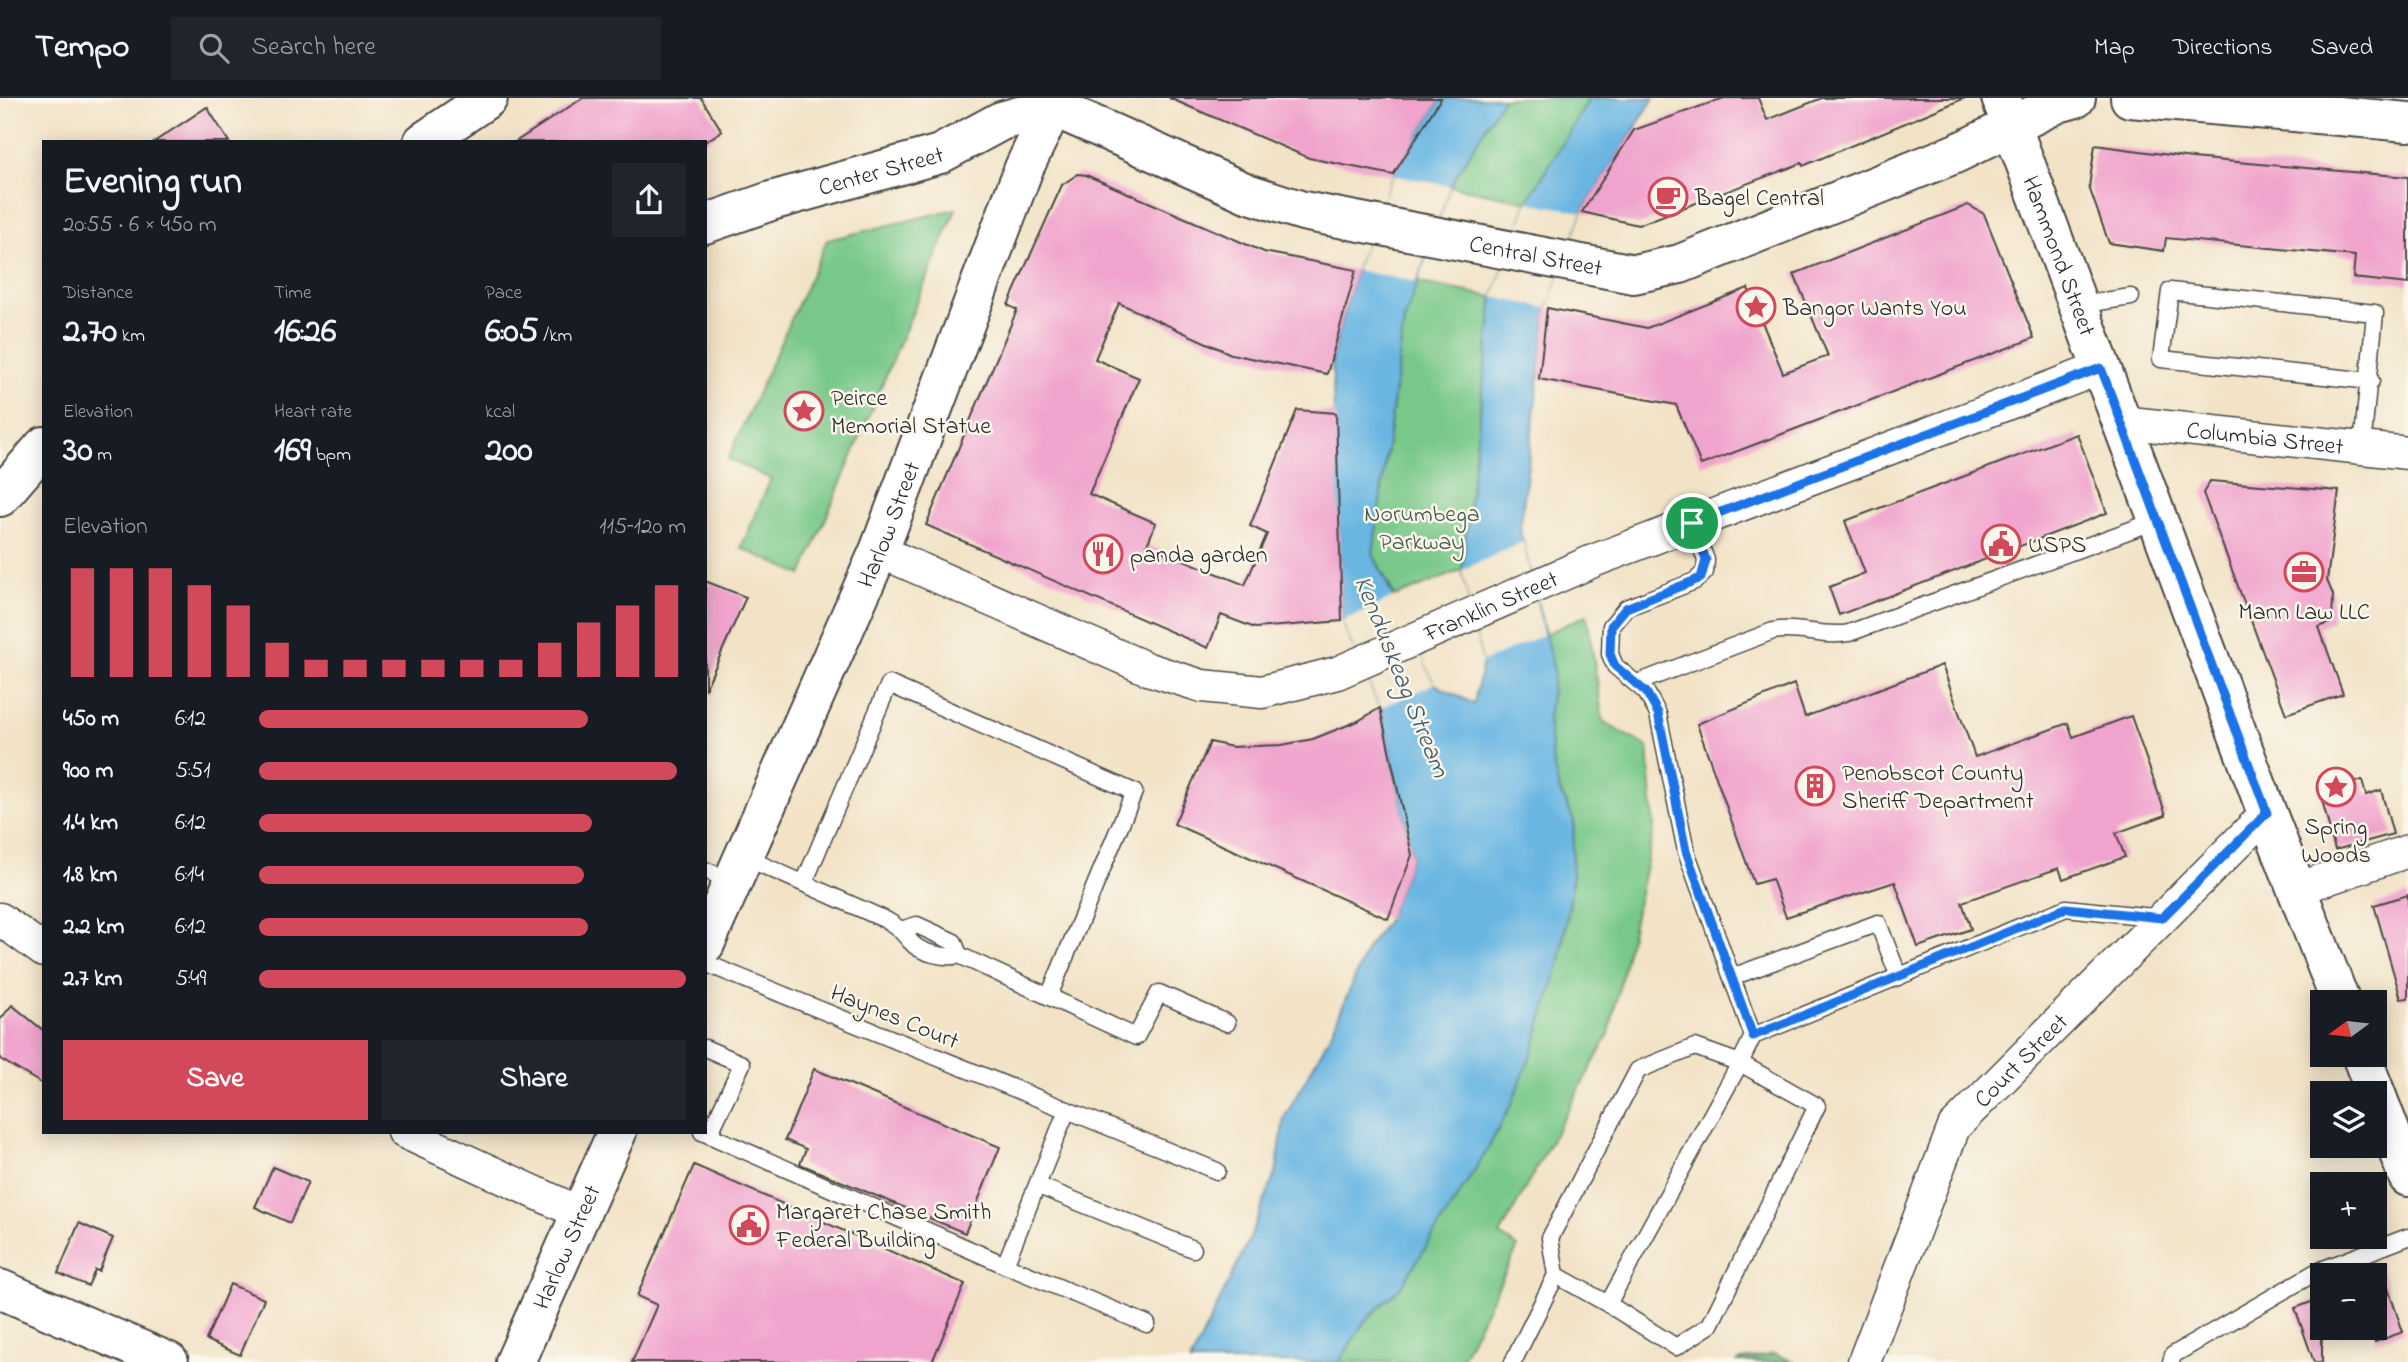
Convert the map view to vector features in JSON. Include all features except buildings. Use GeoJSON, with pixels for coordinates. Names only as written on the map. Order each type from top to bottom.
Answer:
{"type":"FeatureCollection","features":[{"type":"Feature","properties":{"kind":"main road"},"geometry":{"type":"LineString","coordinates":[[426,140],[488,98]]}},
{"type":"Feature","properties":{"kind":"main road","name":"Central Street"},"geometry":{"type":"LineString","coordinates":[[1055,103],[1266,200],[1432,236],[1634,274],[1664,269],[1957,153],[2007,112],[2077,98]]}},
{"type":"Feature","properties":{"kind":"main road"},"geometry":{"type":"LineString","coordinates":[[2130,98],[2236,102],[2408,122]]}},
{"type":"Feature","properties":{"kind":"main road","name":"Center Street"},"geometry":{"type":"LineString","coordinates":[[707,223],[771,201],[940,155],[1001,121],[1055,103]]}},
{"type":"Feature","properties":{"kind":"main road","name":"Harlow Street"},"geometry":{"type":"LineString","coordinates":[[707,937],[726,869],[879,551],[1024,168],[1055,103]]}},
{"type":"Feature","properties":{"kind":"main road","name":"Hammond Street"},"geometry":{"type":"LineString","coordinates":[[2007,112],[2267,813],[2336,990]]}},
{"type":"Feature","properties":{"kind":"main road"},"geometry":{"type":"LineString","coordinates":[[6,478],[42,448]]}},
{"type":"Feature","properties":{"kind":"main road"},"geometry":{"type":"LineString","coordinates":[[2366,1068],[2408,1177]]}},
{"type":"Feature","properties":{"kind":"main road","name":"Harlow Street"},"geometry":{"type":"LineString","coordinates":[[515,1362],[616,1134]]}},
{"type":"Feature","properties":{"kind":"main road"},"geometry":{"type":"LineString","coordinates":[[0,1289],[169,1362]]}},
{"type":"Feature","properties":{"kind":"street","name":"Franklin Street"},"geometry":{"type":"LineString","coordinates":[[879,551],[1148,669],[1202,685],[1262,692],[1320,680],[1532,586],[2101,368]]}},
{"type":"Feature","properties":{"kind":"street","name":"Columbia Street"},"geometry":{"type":"LineString","coordinates":[[2121,422],[2408,453]]}},
{"type":"Feature","properties":{"kind":"street","name":"Court Street"},"geometry":{"type":"LineString","coordinates":[[1864,1362],[1954,1127],[2267,813]]}},
{"type":"Feature","properties":{"kind":"street"},"geometry":{"type":"LineString","coordinates":[[2297,889],[2408,851]]}},
{"type":"Feature","properties":{"kind":"street"},"geometry":{"type":"LineString","coordinates":[[4,929],[42,950]]}},
{"type":"Feature","properties":{"kind":"street"},"geometry":{"type":"LineString","coordinates":[[408,1134],[580,1213]]}},
{"type":"Feature","properties":{"kind":"lane"},"geometry":{"type":"LineString","coordinates":[[2362,448],[2371,381],[2375,313],[2170,291],[2161,359],[2371,381]]}},
{"type":"Feature","properties":{"kind":"lane"},"geometry":{"type":"LineString","coordinates":[[2078,304],[2131,297]]}},
{"type":"Feature","properties":{"kind":"lane"},"geometry":{"type":"LineString","coordinates":[[1637,683],[1773,631],[1787,628],[1821,635],[1849,633],[2158,520]]}},
{"type":"Feature","properties":{"kind":"lane"},"geometry":{"type":"LineString","coordinates":[[1692,523],[1706,560],[1701,578],[1626,608],[1611,626],[1609,640],[1615,666],[1637,683],[1658,713],[1686,851],[1753,1036]]}},
{"type":"Feature","properties":{"kind":"lane"},"geometry":{"type":"LineString","coordinates":[[804,883],[889,684],[1134,792],[1049,996]]}},
{"type":"Feature","properties":{"kind":"lane"},"geometry":{"type":"LineString","coordinates":[[726,869],[804,883],[904,929],[917,925],[954,942],[959,955],[1136,1037],[1159,993],[1227,1023]]}},
{"type":"Feature","properties":{"kind":"lane"},"geometry":{"type":"LineString","coordinates":[[1608,1304],[1753,1036],[2066,908],[2162,918]]}},
{"type":"Feature","properties":{"kind":"lane"},"geometry":{"type":"LineString","coordinates":[[1732,977],[1878,923],[1899,977]]}},
{"type":"Feature","properties":{"kind":"lane","name":"Haynes Court"},"geometry":{"type":"LineString","coordinates":[[707,964],[1217,1171]]}},
{"type":"Feature","properties":{"kind":"lane"},"geometry":{"type":"LineString","coordinates":[[1513,1362],[1556,1275],[1550,1238],[1638,1070],[1695,1047],[1740,1063],[1817,1106],[1710,1325],[1676,1347],[1556,1275]]}},
{"type":"Feature","properties":{"kind":"lane"},"geometry":{"type":"LineString","coordinates":[[707,1049],[742,1064],[707,1132]]}},
{"type":"Feature","properties":{"kind":"lane"},"geometry":{"type":"LineString","coordinates":[[1005,1265],[1039,1186],[1067,1110]]}},
{"type":"Feature","properties":{"kind":"lane"},"geometry":{"type":"LineString","coordinates":[[706,1134],[1147,1324]]}},
{"type":"Feature","properties":{"kind":"lane"},"geometry":{"type":"LineString","coordinates":[[1039,1186],[1193,1249]]}},
{"type":"Feature","properties":{"kind":"lane"},"geometry":{"type":"LineString","coordinates":[[2171,1362],[2173,1355],[2316,1272],[2408,1237]]}},
{"type":"Feature","properties":{"kind":"green space"},"geometry":{"type":"Polygon","coordinates":[[[1503,98],[1590,98],[1527,202],[1450,186],[1503,98]]]}},
{"type":"Feature","properties":{"kind":"green space"},"geometry":{"type":"Polygon","coordinates":[[[956,209],[802,575],[741,548],[771,479],[728,459],[827,240],[956,209]]]}},
{"type":"Feature","properties":{"kind":"green space","name":"Norumbega Parkway"},"geometry":{"type":"Polygon","coordinates":[[[1416,282],[1493,297],[1462,570],[1395,597],[1373,554],[1404,321],[1416,282]]]}},
{"type":"Feature","properties":{"kind":"green space"},"geometry":{"type":"Polygon","coordinates":[[[1587,615],[1603,722],[1648,747],[1654,829],[1609,1034],[1500,1235],[1518,1247],[1460,1362],[1339,1362],[1364,1322],[1401,1286],[1486,1152],[1511,1105],[1559,964],[1571,893],[1574,821],[1558,787],[1552,758],[1548,719],[1554,671],[1543,635],[1587,615]]]}},
{"type":"Feature","properties":{"kind":"green space"},"geometry":{"type":"Polygon","coordinates":[[[1774,1354],[1795,1362],[1738,1362],[1741,1360],[1774,1354]]]}},
{"type":"Feature","properties":{"kind":"water","name":"Kenduskeag Stream"},"geometry":{"type":"Polygon","coordinates":[[[1441,98],[1503,98],[1450,186],[1404,321],[1373,554],[1434,684],[1474,704],[1483,662],[1462,570],[1493,297],[1527,202],[1590,98],[1654,98],[1582,212],[1547,308],[1520,530],[1554,671],[1548,719],[1552,758],[1558,787],[1574,821],[1571,893],[1559,964],[1533,1050],[1511,1105],[1486,1152],[1401,1286],[1364,1322],[1339,1362],[1190,1362],[1249,1240],[1277,1169],[1284,1118],[1331,1034],[1367,949],[1388,919],[1412,855],[1380,708],[1342,621],[1332,358],[1356,270],[1393,175],[1441,98]]]}},
{"type":"Feature","properties":{"kind":"pier"},"geometry":{"type":"Polygon","coordinates":[[[1393,175],[1450,186],[1416,282],[1356,270],[1393,175]]]}},
{"type":"Feature","properties":{"kind":"pier"},"geometry":{"type":"Polygon","coordinates":[[[1527,202],[1582,212],[1547,308],[1493,297],[1527,202]]]}},
{"type":"Feature","properties":{"kind":"pier"},"geometry":{"type":"Polygon","coordinates":[[[1523,542],[1543,635],[1483,662],[1462,570],[1523,542]]]}},
{"type":"Feature","properties":{"kind":"pier"},"geometry":{"type":"Polygon","coordinates":[[[1395,597],[1434,684],[1380,708],[1342,621],[1395,597]]]}},
{"type":"Feature","properties":{"kind":"place","name":"Bagel Central"},"geometry":{"type":"Point","coordinates":[1668,197]}},
{"type":"Feature","properties":{"kind":"place","name":"Bangor Wants You"},"geometry":{"type":"Point","coordinates":[1756,307]}},
{"type":"Feature","properties":{"kind":"place","name":"Peirce Memorial Statue"},"geometry":{"type":"Point","coordinates":[804,411]}},
{"type":"Feature","properties":{"kind":"place","name":"USPS"},"geometry":{"type":"Point","coordinates":[2001,544]}},
{"type":"Feature","properties":{"kind":"place","name":"panda garden"},"geometry":{"type":"Point","coordinates":[1103,554]}},
{"type":"Feature","properties":{"kind":"place","name":"Mann Law LLC"},"geometry":{"type":"Point","coordinates":[2304,572]}},
{"type":"Feature","properties":{"kind":"place","name":"Penobscot County Sheriff Department"},"geometry":{"type":"Point","coordinates":[1815,786]}},
{"type":"Feature","properties":{"kind":"place","name":"Spring Woods"},"geometry":{"type":"Point","coordinates":[2336,787]}},
{"type":"Feature","properties":{"kind":"place","name":"Margaret Chase Smith Federal Building"},"geometry":{"type":"Point","coordinates":[749,1225]}},
{"type":"Feature","properties":{"kind":"route"},"geometry":{"type":"LineString","coordinates":[[2101,368],[2267,813],[2162,918],[2066,908],[1753,1036],[1690,866],[1658,713],[1646,692],[1615,666],[1610,654],[1611,626],[1626,608],[1695,581],[1705,572],[1706,560],[1692,523],[2101,368]]}}]}
